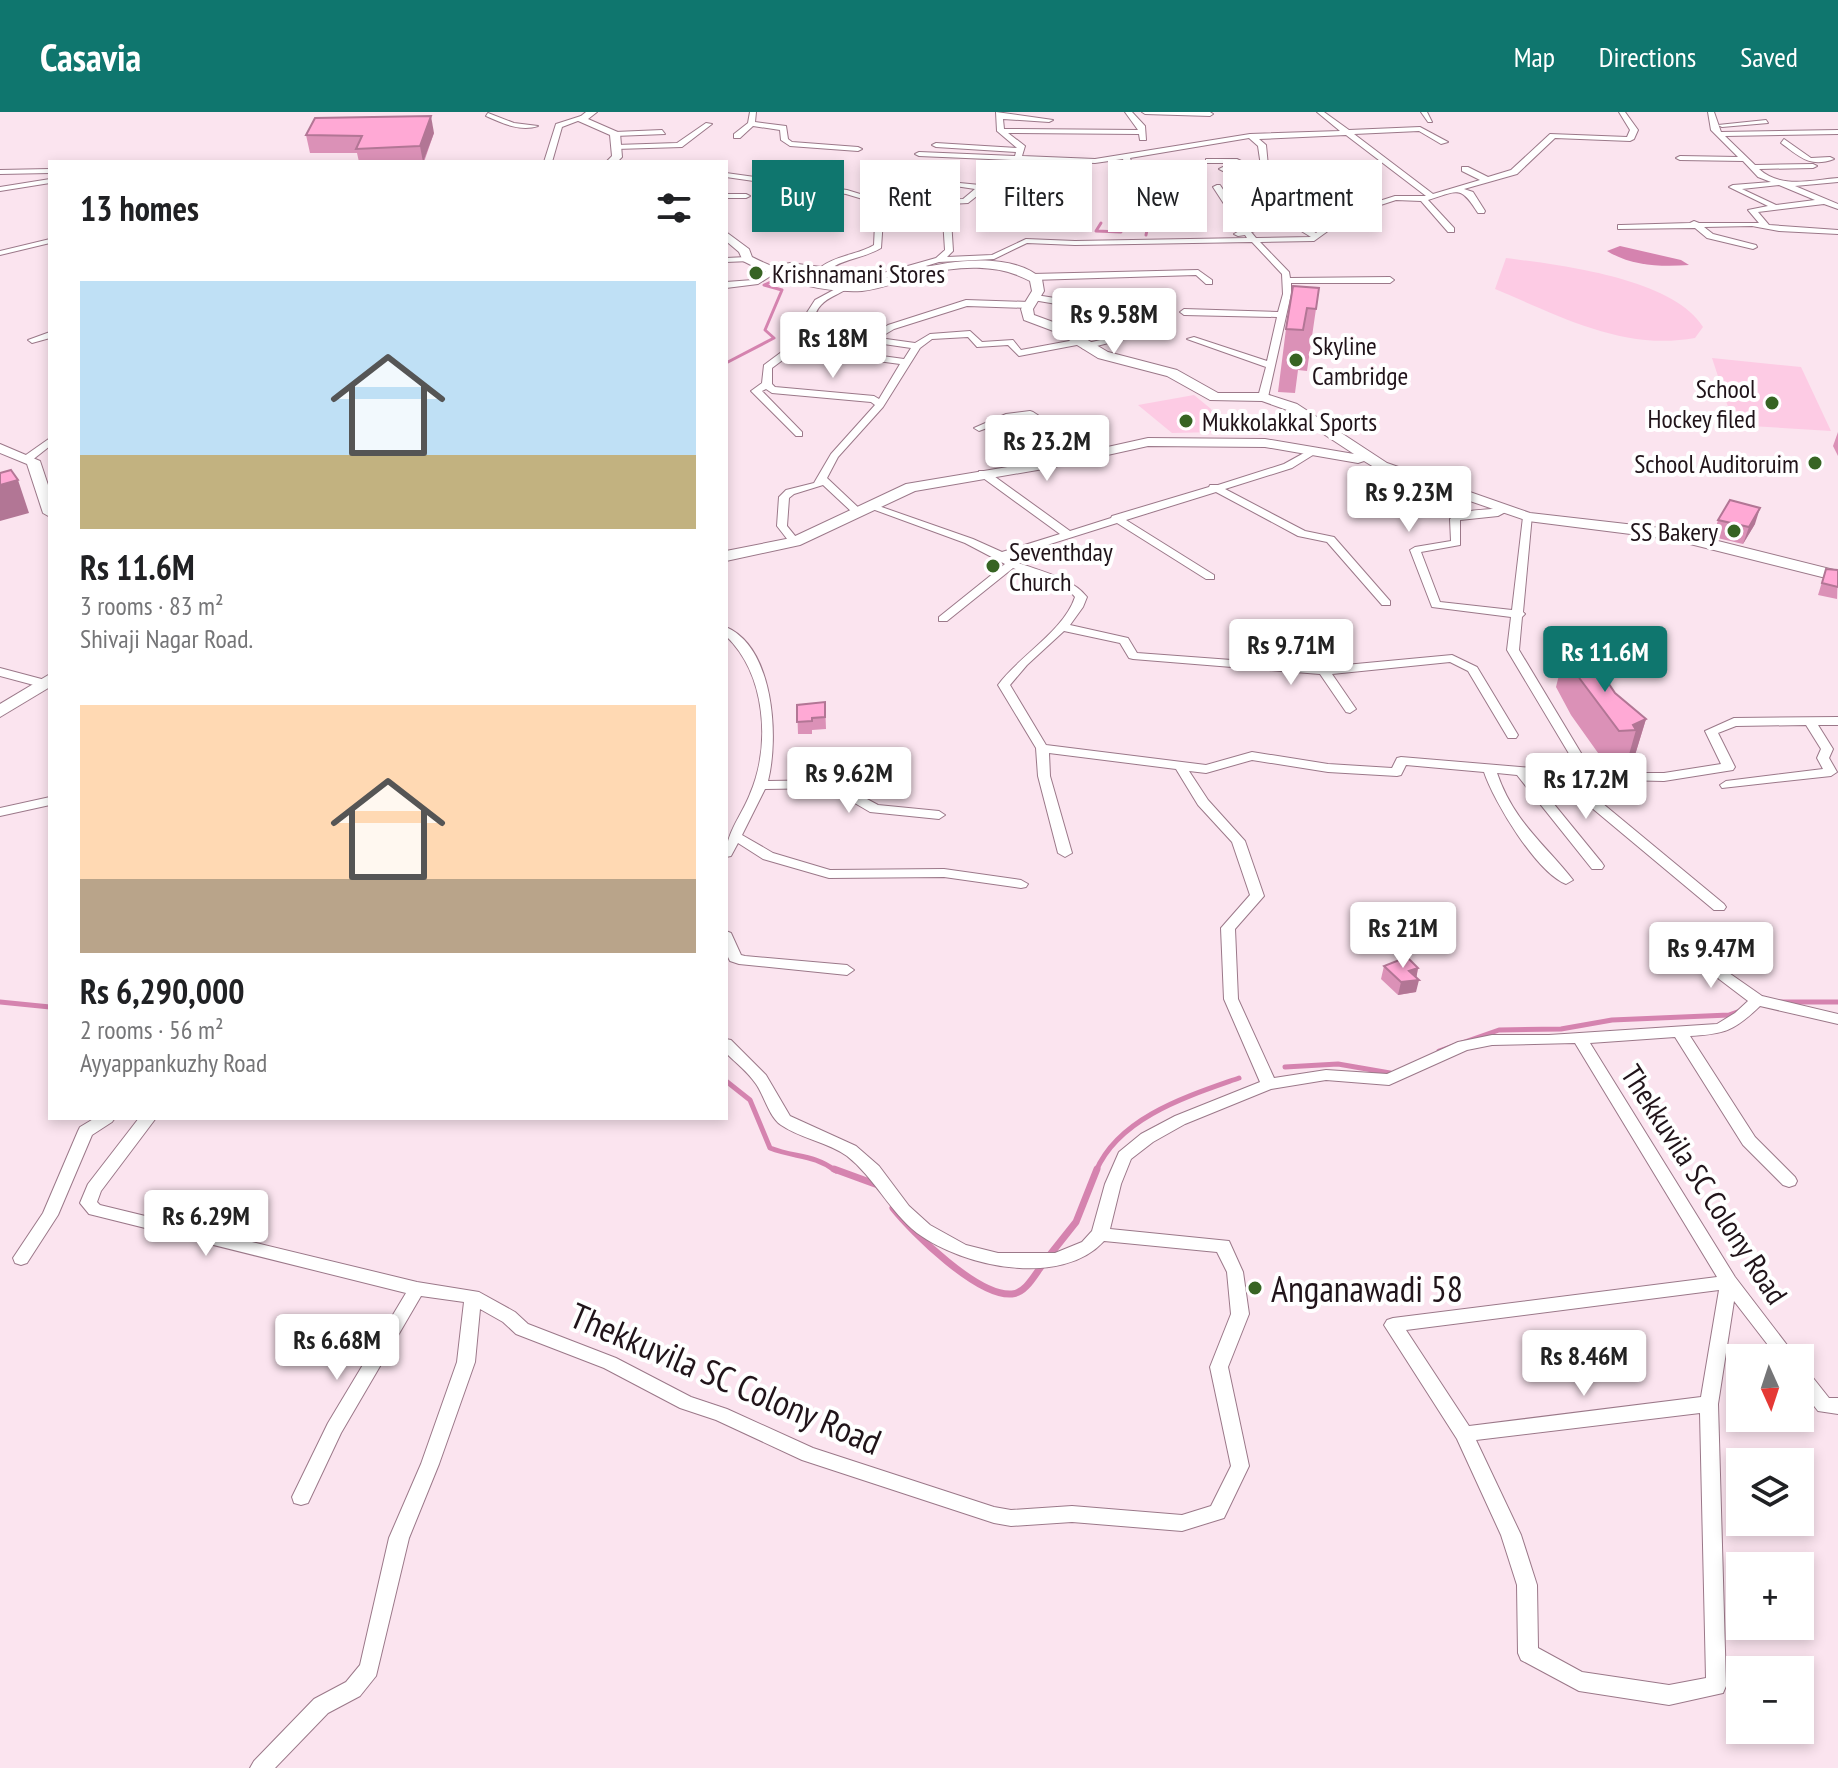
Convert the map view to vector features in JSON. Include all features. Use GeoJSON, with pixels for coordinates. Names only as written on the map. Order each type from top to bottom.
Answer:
{"type":"FeatureCollection","features":[{"type":"Feature","properties":{"kind":"main road"},"geometry":{"type":"LineString","coordinates":[[581,118],[592,112]]}},
{"type":"Feature","properties":{"kind":"main road"},"geometry":{"type":"LineString","coordinates":[[581,118],[615,134],[617,157],[613,160]]}},
{"type":"Feature","properties":{"kind":"main road"},"geometry":{"type":"LineString","coordinates":[[728,237],[745,251],[747,259],[772,271],[844,288],[864,287],[928,270],[1010,267],[1032,277],[1038,286],[1028,317],[1060,329],[1103,355],[1172,373],[1215,397],[1263,397],[1308,415],[1340,441],[1382,466]]}},
{"type":"Feature","properties":{"kind":"main road"},"geometry":{"type":"LineString","coordinates":[[728,556],[795,542],[911,487],[1148,442],[1191,441],[1316,450],[1382,466],[1528,517],[1670,534],[1838,576]]}},
{"type":"Feature","properties":{"kind":"main road"},"geometry":{"type":"LineString","coordinates":[[0,448],[33,461],[48,507]]}},
{"type":"Feature","properties":{"kind":"main road"},"geometry":{"type":"LineString","coordinates":[[0,712],[47,682]]}},
{"type":"Feature","properties":{"kind":"street"},"geometry":{"type":"LineString","coordinates":[[488,115],[533,130],[540,112]]}},
{"type":"Feature","properties":{"kind":"street"},"geometry":{"type":"LineString","coordinates":[[737,136],[751,124],[753,112]]}},
{"type":"Feature","properties":{"kind":"street"},"geometry":{"type":"LineString","coordinates":[[1128,112],[1153,151]]}},
{"type":"Feature","properties":{"kind":"street"},"geometry":{"type":"LineString","coordinates":[[1145,112],[1210,114]]}},
{"type":"Feature","properties":{"kind":"street"},"geometry":{"type":"LineString","coordinates":[[1320,112],[1426,197],[1451,230]]}},
{"type":"Feature","properties":{"kind":"street"},"geometry":{"type":"LineString","coordinates":[[1424,112],[1430,121]]}},
{"type":"Feature","properties":{"kind":"street"},"geometry":{"type":"LineString","coordinates":[[1382,202],[1395,198],[1426,197],[1487,180],[1525,165],[1553,136],[1630,139],[1634,130],[1622,112]]}},
{"type":"Feature","properties":{"kind":"street"},"geometry":{"type":"LineString","coordinates":[[1711,112],[1713,126],[1752,167],[1779,185],[1838,207]]}},
{"type":"Feature","properties":{"kind":"street"},"geometry":{"type":"LineString","coordinates":[[1182,113],[1190,124]]}},
{"type":"Feature","properties":{"kind":"street"},"geometry":{"type":"LineString","coordinates":[[1021,150],[1001,131],[999,114],[1049,120]]}},
{"type":"Feature","properties":{"kind":"street"},"geometry":{"type":"LineString","coordinates":[[549,160],[559,126],[581,118]]}},
{"type":"Feature","properties":{"kind":"street"},"geometry":{"type":"LineString","coordinates":[[1713,126],[1766,122]]}},
{"type":"Feature","properties":{"kind":"street"},"geometry":{"type":"LineString","coordinates":[[616,147],[679,145],[708,124]]}},
{"type":"Feature","properties":{"kind":"street"},"geometry":{"type":"LineString","coordinates":[[751,124],[783,128],[785,140],[797,145],[858,149]]}},
{"type":"Feature","properties":{"kind":"street"},"geometry":{"type":"LineString","coordinates":[[1092,161],[1217,139],[1347,135],[1420,129],[1444,142]]}},
{"type":"Feature","properties":{"kind":"street"},"geometry":{"type":"LineString","coordinates":[[1001,131],[1143,135]]}},
{"type":"Feature","properties":{"kind":"street"},"geometry":{"type":"LineString","coordinates":[[615,134],[662,132]]}},
{"type":"Feature","properties":{"kind":"street"},"geometry":{"type":"LineString","coordinates":[[1209,132],[1217,139]]}},
{"type":"Feature","properties":{"kind":"street"},"geometry":{"type":"LineString","coordinates":[[1720,134],[1838,132]]}},
{"type":"Feature","properties":{"kind":"street"},"geometry":{"type":"LineString","coordinates":[[1098,139],[1143,135]]}},
{"type":"Feature","properties":{"kind":"street"},"geometry":{"type":"LineString","coordinates":[[1256,137],[1262,145],[1265,160]]}},
{"type":"Feature","properties":{"kind":"street"},"geometry":{"type":"LineString","coordinates":[[1730,143],[1838,140]]}},
{"type":"Feature","properties":{"kind":"street"},"geometry":{"type":"LineString","coordinates":[[1784,141],[1809,160],[1830,159]]}},
{"type":"Feature","properties":{"kind":"street"},"geometry":{"type":"LineString","coordinates":[[936,145],[1021,150]]}},
{"type":"Feature","properties":{"kind":"street"},"geometry":{"type":"LineString","coordinates":[[919,154],[1017,160],[1021,150]]}},
{"type":"Feature","properties":{"kind":"street"},"geometry":{"type":"LineString","coordinates":[[1126,156],[1127,160]]}},
{"type":"Feature","properties":{"kind":"street"},"geometry":{"type":"LineString","coordinates":[[1680,158],[1744,159]]}},
{"type":"Feature","properties":{"kind":"street"},"geometry":{"type":"LineString","coordinates":[[1209,161],[1223,162]]}},
{"type":"Feature","properties":{"kind":"street"},"geometry":{"type":"LineString","coordinates":[[1752,167],[1813,166]]}},
{"type":"Feature","properties":{"kind":"street"},"geometry":{"type":"LineString","coordinates":[[1465,169],[1487,180]]}},
{"type":"Feature","properties":{"kind":"street"},"geometry":{"type":"LineString","coordinates":[[0,172],[48,171]]}},
{"type":"Feature","properties":{"kind":"street"},"geometry":{"type":"LineString","coordinates":[[728,175],[847,192],[860,197]]}},
{"type":"Feature","properties":{"kind":"street"},"geometry":{"type":"LineString","coordinates":[[1775,207],[1757,194],[1742,193],[1733,187],[1838,180]]}},
{"type":"Feature","properties":{"kind":"street"},"geometry":{"type":"LineString","coordinates":[[0,189],[48,181]]}},
{"type":"Feature","properties":{"kind":"street"},"geometry":{"type":"LineString","coordinates":[[1217,187],[1230,215],[1244,233],[1286,274],[1281,315],[1263,397]]}},
{"type":"Feature","properties":{"kind":"street"},"geometry":{"type":"LineString","coordinates":[[1455,188],[1470,194],[1481,211]]}},
{"type":"Feature","properties":{"kind":"street"},"geometry":{"type":"LineString","coordinates":[[728,196],[746,196]]}},
{"type":"Feature","properties":{"kind":"street"},"geometry":{"type":"LineString","coordinates":[[1817,198],[1838,196]]}},
{"type":"Feature","properties":{"kind":"street"},"geometry":{"type":"LineString","coordinates":[[1766,226],[1752,210],[1827,202]]}},
{"type":"Feature","properties":{"kind":"street"},"geometry":{"type":"LineString","coordinates":[[1694,223],[1710,236],[1753,247]]}},
{"type":"Feature","properties":{"kind":"street"},"geometry":{"type":"LineString","coordinates":[[1621,227],[1694,223],[1838,232]]}},
{"type":"Feature","properties":{"kind":"street"},"geometry":{"type":"LineString","coordinates":[[824,269],[833,260],[865,256],[878,246],[879,232]]}},
{"type":"Feature","properties":{"kind":"street"},"geometry":{"type":"LineString","coordinates":[[939,260],[949,251],[948,232]]}},
{"type":"Feature","properties":{"kind":"street"},"geometry":{"type":"LineString","coordinates":[[1214,242],[1247,232]]}},
{"type":"Feature","properties":{"kind":"street"},"geometry":{"type":"LineString","coordinates":[[1306,232],[1317,237]]}},
{"type":"Feature","properties":{"kind":"street"},"geometry":{"type":"LineString","coordinates":[[728,285],[755,282],[772,271],[790,265],[876,278],[939,260],[994,257],[1036,239],[1063,243],[1256,242],[1317,237],[1323,232]]}},
{"type":"Feature","properties":{"kind":"street"},"geometry":{"type":"LineString","coordinates":[[0,253],[48,241]]}},
{"type":"Feature","properties":{"kind":"street"},"geometry":{"type":"LineString","coordinates":[[728,260],[747,259]]}},
{"type":"Feature","properties":{"kind":"street"},"geometry":{"type":"LineString","coordinates":[[1032,277],[1198,272],[1209,282]]}},
{"type":"Feature","properties":{"kind":"street"},"geometry":{"type":"LineString","coordinates":[[1286,281],[1390,280]]}},
{"type":"Feature","properties":{"kind":"street"},"geometry":{"type":"LineString","coordinates":[[844,288],[815,304],[805,323],[803,340],[767,367],[767,384],[772,390],[874,399],[880,405]]}},
{"type":"Feature","properties":{"kind":"street"},"geometry":{"type":"LineString","coordinates":[[917,346],[870,339],[891,327],[966,303],[1033,301],[1080,305]]}},
{"type":"Feature","properties":{"kind":"street"},"geometry":{"type":"LineString","coordinates":[[1184,312],[1203,316],[1281,315]]}},
{"type":"Feature","properties":{"kind":"street"},"geometry":{"type":"LineString","coordinates":[[795,542],[782,526],[784,497],[818,485],[848,439],[880,405],[917,346],[930,337],[970,334],[980,345],[1010,342],[1019,353],[1136,335]]}},
{"type":"Feature","properties":{"kind":"street"},"geometry":{"type":"LineString","coordinates":[[32,340],[48,336]]}},
{"type":"Feature","properties":{"kind":"street"},"geometry":{"type":"LineString","coordinates":[[1191,339],[1270,365]]}},
{"type":"Feature","properties":{"kind":"street"},"geometry":{"type":"LineString","coordinates":[[794,347],[906,362]]}},
{"type":"Feature","properties":{"kind":"street"},"geometry":{"type":"LineString","coordinates":[[767,384],[756,391],[799,434]]}},
{"type":"Feature","properties":{"kind":"street"},"geometry":{"type":"LineString","coordinates":[[979,428],[1009,416],[1030,414],[1092,454]]}},
{"type":"Feature","properties":{"kind":"street"},"geometry":{"type":"LineString","coordinates":[[27,459],[48,443]]}},
{"type":"Feature","properties":{"kind":"street"},"geometry":{"type":"LineString","coordinates":[[1001,556],[1288,466],[1316,450]]}},
{"type":"Feature","properties":{"kind":"street"},"geometry":{"type":"LineString","coordinates":[[983,473],[1067,534]]}},
{"type":"Feature","properties":{"kind":"street"},"geometry":{"type":"LineString","coordinates":[[821,478],[863,508],[969,541],[1012,564],[1073,588],[1081,597],[1080,606],[1063,627],[1026,656],[1004,685],[1042,748],[1044,776],[1065,853]]}},
{"type":"Feature","properties":{"kind":"street"},"geometry":{"type":"LineString","coordinates":[[1214,487],[1302,534],[1330,539],[1386,603]]}},
{"type":"Feature","properties":{"kind":"street"},"geometry":{"type":"LineString","coordinates":[[1506,509],[1498,513],[1459,516],[1455,519],[1456,543],[1415,550],[1436,605],[1519,614]]}},
{"type":"Feature","properties":{"kind":"street"},"geometry":{"type":"LineString","coordinates":[[1528,517],[1513,650],[1589,777]]}},
{"type":"Feature","properties":{"kind":"street"},"geometry":{"type":"LineString","coordinates":[[1116,518],[1210,577]]}},
{"type":"Feature","properties":{"kind":"street"},"geometry":{"type":"LineString","coordinates":[[943,619],[1012,564]]}},
{"type":"Feature","properties":{"kind":"street"},"geometry":{"type":"LineString","coordinates":[[1063,627],[1124,640],[1133,656],[1324,671],[1407,661],[1459,660],[1473,669],[1512,735]]}},
{"type":"Feature","properties":{"kind":"street"},"geometry":{"type":"LineString","coordinates":[[728,631],[739,639],[760,679],[769,728],[761,785],[728,849]]}},
{"type":"Feature","properties":{"kind":"street"},"geometry":{"type":"LineString","coordinates":[[1324,671],[1350,709]]}},
{"type":"Feature","properties":{"kind":"street"},"geometry":{"type":"LineString","coordinates":[[0,672],[47,682]]}},
{"type":"Feature","properties":{"kind":"street"},"geometry":{"type":"LineString","coordinates":[[1726,785],[1831,772],[1823,758],[1827,749],[1810,721]]}},
{"type":"Feature","properties":{"kind":"street"},"geometry":{"type":"LineString","coordinates":[[1042,748],[1206,769],[1252,756],[1328,768],[1397,772],[1401,761],[1522,773],[1664,777],[1729,767],[1711,731],[1734,722],[1838,721]]}},
{"type":"Feature","properties":{"kind":"street"},"geometry":{"type":"LineString","coordinates":[[1180,766],[1203,802],[1238,841],[1257,896],[1228,928],[1231,999],[1269,1084]]}},
{"type":"Feature","properties":{"kind":"street"},"geometry":{"type":"LineString","coordinates":[[1490,770],[1494,786],[1541,856],[1566,880]]}},
{"type":"Feature","properties":{"kind":"street"},"geometry":{"type":"LineString","coordinates":[[1522,773],[1597,866]]}},
{"type":"Feature","properties":{"kind":"street"},"geometry":{"type":"LineString","coordinates":[[1560,775],[1719,907]]}},
{"type":"Feature","properties":{"kind":"street"},"geometry":{"type":"LineString","coordinates":[[761,785],[832,784],[875,809],[939,815]]}},
{"type":"Feature","properties":{"kind":"street"},"geometry":{"type":"LineString","coordinates":[[0,812],[48,801]]}},
{"type":"Feature","properties":{"kind":"street"},"geometry":{"type":"LineString","coordinates":[[735,836],[768,856],[829,874],[944,873],[1021,884]]}},
{"type":"Feature","properties":{"kind":"street"},"geometry":{"type":"LineString","coordinates":[[1697,945],[1724,976],[1757,1000],[1838,1019]]}},
{"type":"Feature","properties":{"kind":"street"},"geometry":{"type":"LineString","coordinates":[[730,960],[847,970]]}},
{"type":"Feature","properties":{"kind":"street"},"geometry":{"type":"LineString","coordinates":[[728,1046],[761,1079],[784,1120],[850,1150],[873,1170],[903,1210],[924,1229],[961,1250],[998,1260],[1056,1260],[1088,1247],[1100,1234],[1113,1184],[1125,1156],[1147,1138],[1180,1120],[1269,1084],[1326,1075],[1389,1080],[1457,1050],[1492,1040],[1720,1029],[1740,1017],[1757,1000]]}},
{"type":"Feature","properties":{"kind":"street"},"geometry":{"type":"LineString","coordinates":[[1679,1031],[1749,1141],[1789,1181]]}},
{"type":"Feature","properties":{"kind":"street","name":"Thekkuvila SC Colony Road"},"geometry":{"type":"LineString","coordinates":[[1579,1037],[1729,1282],[1777,1344]]}},
{"type":"Feature","properties":{"kind":"street"},"geometry":{"type":"LineString","coordinates":[[21,1258],[50,1215],[86,1131],[104,1120]]}},
{"type":"Feature","properties":{"kind":"street"},"geometry":{"type":"LineString","coordinates":[[146,1120],[94,1188],[88,1203],[95,1210],[417,1289],[473,1297],[466,1362],[425,1479],[399,1538],[369,1669],[353,1689],[321,1706],[261,1768]]}},
{"type":"Feature","properties":{"kind":"street","name":"Thekkuvila SC Colony Road"},"geometry":{"type":"LineString","coordinates":[[473,1297],[509,1317],[522,1329],[610,1363],[686,1403],[721,1414],[820,1459],[970,1508],[1011,1518],[1072,1514],[1161,1522],[1198,1521],[1217,1512],[1240,1466],[1219,1367],[1240,1314],[1235,1272],[1223,1246],[1100,1234]]}},
{"type":"Feature","properties":{"kind":"street"},"geometry":{"type":"LineString","coordinates":[[1729,1282],[1709,1404],[1716,1686],[1669,1695],[1579,1681],[1528,1653],[1527,1585],[1497,1501],[1464,1434],[1393,1325],[1729,1282]]}},
{"type":"Feature","properties":{"kind":"street"},"geometry":{"type":"LineString","coordinates":[[301,1497],[334,1428],[417,1289]]}},
{"type":"Feature","properties":{"kind":"street"},"geometry":{"type":"LineString","coordinates":[[1814,1393],[1824,1406],[1838,1406]]}},
{"type":"Feature","properties":{"kind":"street"},"geometry":{"type":"LineString","coordinates":[[1464,1434],[1709,1404]]}},
{"type":"Feature","properties":{"kind":"shaded area"},"geometry":{"type":"Polygon","coordinates":[[[1620,246],[1681,260],[1689,265],[1646,264],[1626,260],[1607,251],[1620,246]]]}},
{"type":"Feature","properties":{"kind":"shaded area"},"geometry":{"type":"Polygon","coordinates":[[[1506,258],[1584,270],[1641,285],[1688,310],[1703,327],[1695,338],[1643,340],[1568,320],[1495,289],[1506,258]]]}},
{"type":"Feature","properties":{"kind":"shaded area","name":"School Hockey filed"},"geometry":{"type":"Polygon","coordinates":[[[1712,358],[1801,367],[1831,431],[1734,425],[1712,358]]]}},
{"type":"Feature","properties":{"kind":"shaded area","name":"Mukkolakkal Sports"},"geometry":{"type":"Polygon","coordinates":[[[1194,395],[1211,409],[1219,432],[1172,433],[1138,405],[1194,395]]]}},
{"type":"Feature","properties":{"kind":"building"},"geometry":{"type":"Polygon","coordinates":[[[431,116],[420,146],[356,149],[362,136],[306,135],[315,118],[431,116]]]}},
{"type":"Feature","properties":{"kind":"building"},"geometry":{"type":"Polygon","coordinates":[[[1293,286],[1319,288],[1316,309],[1307,308],[1303,330],[1286,329],[1293,286]]]}},
{"type":"Feature","properties":{"kind":"building"},"geometry":{"type":"Polygon","coordinates":[[[11,470],[18,480],[0,485],[0,473],[11,470]]]}},
{"type":"Feature","properties":{"kind":"building"},"geometry":{"type":"Polygon","coordinates":[[[1730,500],[1760,508],[1749,527],[1718,520],[1730,500]]]}},
{"type":"Feature","properties":{"kind":"building"},"geometry":{"type":"Polygon","coordinates":[[[1826,569],[1838,570],[1838,587],[1822,583],[1826,569]]]}},
{"type":"Feature","properties":{"kind":"building"},"geometry":{"type":"Polygon","coordinates":[[[1579,650],[1592,668],[1599,669],[1615,693],[1646,719],[1633,725],[1636,730],[1619,731],[1580,679],[1565,651],[1579,650]]]}},
{"type":"Feature","properties":{"kind":"building"},"geometry":{"type":"Polygon","coordinates":[[[825,702],[825,717],[797,722],[797,705],[825,702]]]}},
{"type":"Feature","properties":{"kind":"building"},"geometry":{"type":"Polygon","coordinates":[[[1407,957],[1418,968],[1409,971],[1419,980],[1401,982],[1384,966],[1407,957]]]}},
{"type":"Feature","properties":{"kind":"waterway"},"geometry":{"type":"LineString","coordinates":[[1101,223],[1096,231],[1108,231]]}},
{"type":"Feature","properties":{"kind":"waterway"},"geometry":{"type":"LineString","coordinates":[[791,273],[797,270]]}},
{"type":"Feature","properties":{"kind":"waterway"},"geometry":{"type":"LineString","coordinates":[[728,362],[774,338],[765,330],[782,290],[764,285],[780,278]]}},
{"type":"Feature","properties":{"kind":"waterway"},"geometry":{"type":"LineString","coordinates":[[0,1002],[48,1007]]}},
{"type":"Feature","properties":{"kind":"waterway"},"geometry":{"type":"LineString","coordinates":[[1778,1002],[1838,1002]]}},
{"type":"Feature","properties":{"kind":"waterway"},"geometry":{"type":"LineString","coordinates":[[1439,1051],[1499,1030],[1561,1029],[1612,1020],[1729,1015],[1740,1011]]}},
{"type":"Feature","properties":{"kind":"waterway"},"geometry":{"type":"LineString","coordinates":[[1285,1067],[1338,1064],[1390,1073]]}},
{"type":"Feature","properties":{"kind":"waterway"},"geometry":{"type":"LineString","coordinates":[[1097,1170],[1121,1136],[1138,1123],[1177,1101],[1239,1078]]}},
{"type":"Feature","properties":{"kind":"waterway"},"geometry":{"type":"LineString","coordinates":[[728,1083],[750,1100],[770,1148],[812,1159],[836,1171]]}},
{"type":"Feature","properties":{"kind":"waterway"},"geometry":{"type":"LineString","coordinates":[[834,1169],[875,1184]]}},
{"type":"Feature","properties":{"kind":"waterway"},"geometry":{"type":"LineString","coordinates":[[1049,1256],[1076,1222],[1097,1170]]}},
{"type":"Feature","properties":{"kind":"waterway"},"geometry":{"type":"LineString","coordinates":[[893,1208],[947,1262],[998,1292],[1012,1294],[1022,1290],[1043,1264]]}},
{"type":"Feature","properties":{"kind":"place","name":"Krishnamani Stores"},"geometry":{"type":"Point","coordinates":[756,273]}},
{"type":"Feature","properties":{"kind":"place","name":"Skyline Cambridge"},"geometry":{"type":"Point","coordinates":[1296,360]}},
{"type":"Feature","properties":{"kind":"place","name":"School Hockey filed"},"geometry":{"type":"Point","coordinates":[1772,403]}},
{"type":"Feature","properties":{"kind":"place","name":"Mukkolakkal Sports"},"geometry":{"type":"Point","coordinates":[1186,421]}},
{"type":"Feature","properties":{"kind":"place","name":"School Auditoruim"},"geometry":{"type":"Point","coordinates":[1815,463]}},
{"type":"Feature","properties":{"kind":"place","name":"SS Bakery"},"geometry":{"type":"Point","coordinates":[1734,531]}},
{"type":"Feature","properties":{"kind":"place","name":"Seventhday Church"},"geometry":{"type":"Point","coordinates":[993,566]}},
{"type":"Feature","properties":{"kind":"place","name":"Anganawadi 58"},"geometry":{"type":"Point","coordinates":[1255,1288]}}]}
